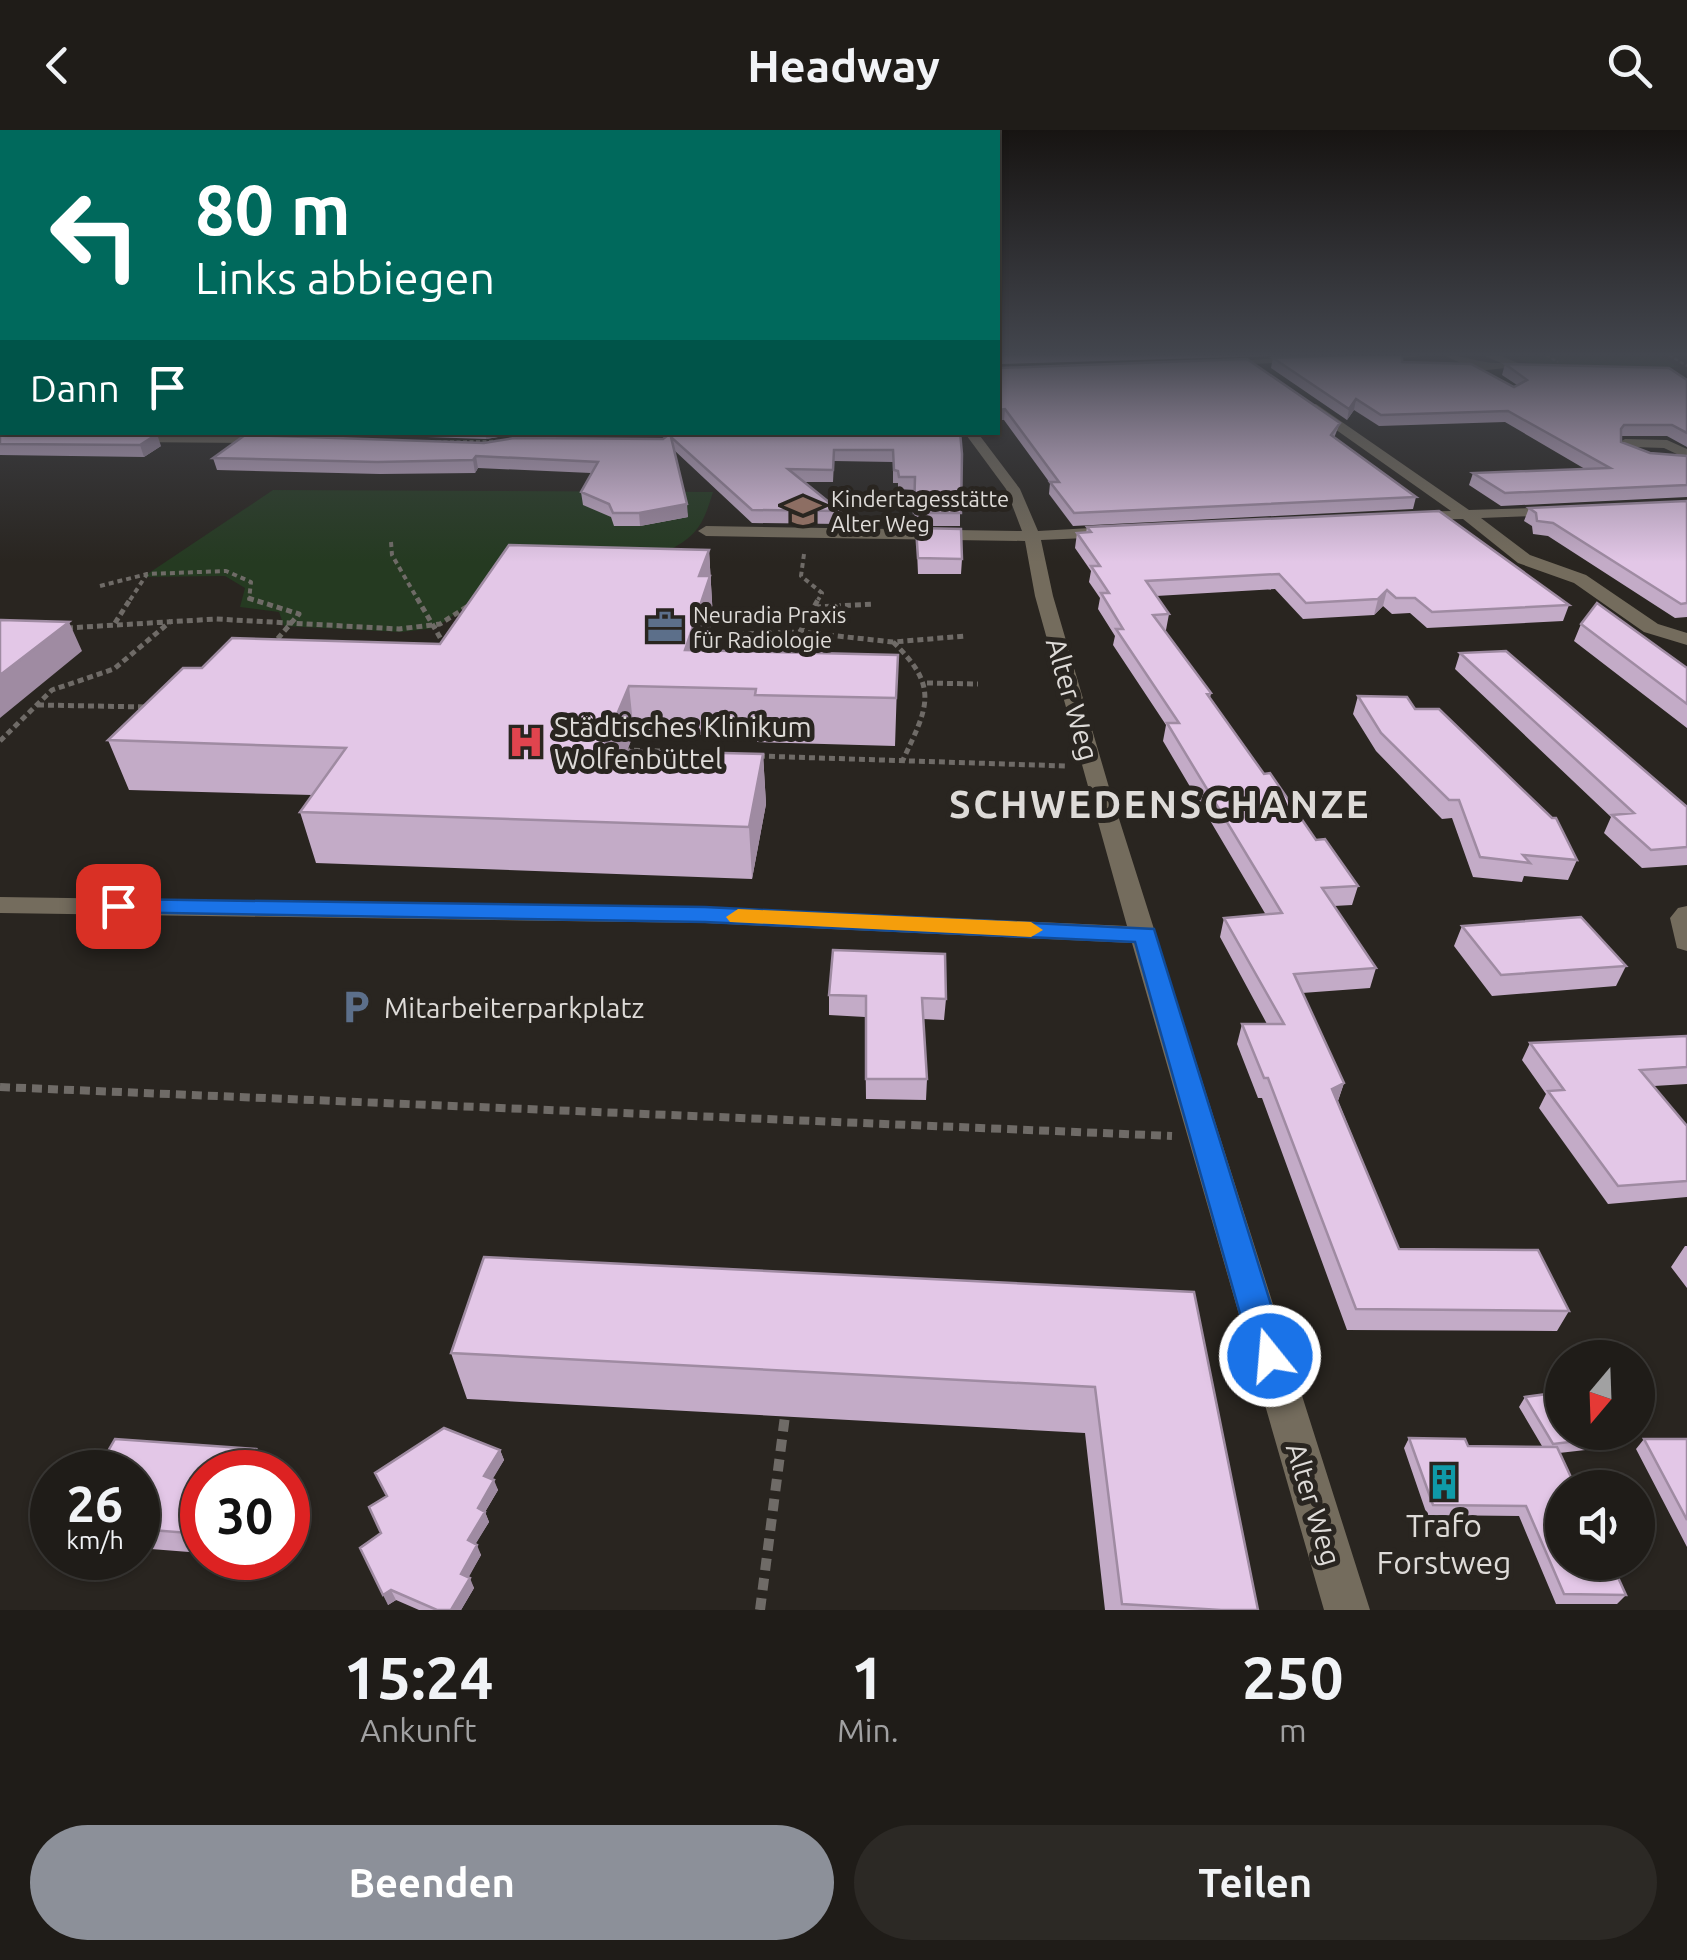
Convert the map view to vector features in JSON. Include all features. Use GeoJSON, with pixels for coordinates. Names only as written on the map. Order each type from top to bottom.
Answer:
{"type":"FeatureCollection","features":[{"type":"Feature","properties":{"kind":"street"},"geometry":{"type":"LineString","coordinates":[[1336,424],[1467,514],[1524,559],[1580,579],[1651,628],[1687,639]]}},
{"type":"Feature","properties":{"kind":"street","name":"Alter Weg"},"geometry":{"type":"LineString","coordinates":[[972,435],[1013,489],[1032,536],[1044,596],[1092,766],[1346,1610]]}},
{"type":"Feature","properties":{"kind":"street"},"geometry":{"type":"LineString","coordinates":[[109,437],[273,438]]}},
{"type":"Feature","properties":{"kind":"street"},"geometry":{"type":"LineString","coordinates":[[1388,518],[1577,510]]}},
{"type":"Feature","properties":{"kind":"street"},"geometry":{"type":"LineString","coordinates":[[706,531],[1032,536],[1130,531]]}},
{"type":"Feature","properties":{"kind":"street"},"geometry":{"type":"LineString","coordinates":[[0,905],[705,915],[1145,935]]}},
{"type":"Feature","properties":{"kind":"street"},"geometry":{"type":"LineString","coordinates":[[1687,914],[1683,918],[1687,942]]}},
{"type":"Feature","properties":{"kind":"path"},"geometry":{"type":"LineString","coordinates":[[472,440],[473,435]]}},
{"type":"Feature","properties":{"kind":"path"},"geometry":{"type":"LineString","coordinates":[[393,442],[516,442]]}},
{"type":"Feature","properties":{"kind":"path"},"geometry":{"type":"LineString","coordinates":[[794,534],[805,549],[800,576],[822,592],[800,632]]}},
{"type":"Feature","properties":{"kind":"path"},"geometry":{"type":"LineString","coordinates":[[391,542],[392,554],[450,655]]}},
{"type":"Feature","properties":{"kind":"path"},"geometry":{"type":"LineString","coordinates":[[100,586],[147,574],[202,570],[241,575],[250,582],[248,600],[299,614],[296,622],[270,646]]}},
{"type":"Feature","properties":{"kind":"path"},"geometry":{"type":"LineString","coordinates":[[114,624],[147,574]]}},
{"type":"Feature","properties":{"kind":"path"},"geometry":{"type":"LineString","coordinates":[[58,629],[172,620],[399,629],[434,626],[481,597]]}},
{"type":"Feature","properties":{"kind":"path"},"geometry":{"type":"LineString","coordinates":[[814,606],[874,604]]}},
{"type":"Feature","properties":{"kind":"path"},"geometry":{"type":"LineString","coordinates":[[0,741],[62,684],[114,669],[172,620]]}},
{"type":"Feature","properties":{"kind":"path"},"geometry":{"type":"LineString","coordinates":[[708,634],[800,632],[893,642],[965,636]]}},
{"type":"Feature","properties":{"kind":"path"},"geometry":{"type":"LineString","coordinates":[[882,638],[893,642],[920,665],[927,683],[924,709],[902,762]]}},
{"type":"Feature","properties":{"kind":"path"},"geometry":{"type":"LineString","coordinates":[[927,683],[978,684]]}},
{"type":"Feature","properties":{"kind":"path"},"geometry":{"type":"LineString","coordinates":[[38,705],[150,707]]}},
{"type":"Feature","properties":{"kind":"path"},"geometry":{"type":"LineString","coordinates":[[608,749],[667,752]]}},
{"type":"Feature","properties":{"kind":"path"},"geometry":{"type":"LineString","coordinates":[[745,755],[1092,766]]}},
{"type":"Feature","properties":{"kind":"path"},"geometry":{"type":"LineString","coordinates":[[0,1087],[1204,1137]]}},
{"type":"Feature","properties":{"kind":"path"},"geometry":{"type":"LineString","coordinates":[[760,1610],[785,1416]]}},
{"type":"Feature","properties":{"kind":"green space"},"geometry":{"type":"Polygon","coordinates":[[[273,490],[713,492],[699,526],[671,549],[526,565],[435,628],[401,632],[284,626],[279,612],[240,607],[245,588],[225,576],[143,577],[273,490]]]}},
{"type":"Feature","properties":{"kind":"building"},"geometry":{"type":"Polygon","coordinates":[[[1016,424],[1339,424],[1331,435],[1416,497],[1074,513],[1050,482],[1059,482],[1016,424]]]}},
{"type":"Feature","properties":{"kind":"building"},"geometry":{"type":"Polygon","coordinates":[[[1531,424],[1687,424],[1687,433],[1672,425],[1624,425],[1621,442],[1650,453],[1687,456],[1687,485],[1505,493],[1473,473],[1610,468],[1531,424]]]}},
{"type":"Feature","properties":{"kind":"building"},"geometry":{"type":"Polygon","coordinates":[[[0,435],[155,435],[140,445],[0,444],[0,435]]]}},
{"type":"Feature","properties":{"kind":"building"},"geometry":{"type":"Polygon","coordinates":[[[245,435],[484,443],[514,438],[663,439],[668,435],[960,435],[961,513],[914,513],[915,477],[899,477],[894,470],[893,450],[834,450],[833,470],[788,469],[840,511],[752,510],[671,437],[687,504],[639,513],[613,513],[609,504],[581,492],[598,462],[476,456],[473,460],[377,462],[213,458],[245,435]]]}},
{"type":"Feature","properties":{"kind":"building"},"geometry":{"type":"Polygon","coordinates":[[[1687,501],[1687,603],[1681,604],[1553,523],[1537,521],[1536,513],[1529,508],[1687,501]]]}},
{"type":"Feature","properties":{"kind":"building"},"geometry":{"type":"Polygon","coordinates":[[[1439,511],[1569,605],[1432,612],[1415,598],[1396,598],[1387,590],[1378,599],[1306,603],[1279,574],[1146,581],[1169,614],[1153,615],[1211,693],[1207,694],[1264,774],[1270,773],[1316,840],[1325,839],[1358,886],[1322,888],[1376,968],[1294,974],[1344,1083],[1332,1089],[1399,1249],[1538,1250],[1569,1311],[1356,1309],[1268,1078],[1264,1078],[1242,1024],[1284,1024],[1224,918],[1282,913],[1167,723],[1179,723],[1116,629],[1123,629],[1101,593],[1109,593],[1091,566],[1100,566],[1077,533],[1091,532],[1087,527],[1439,511]]]}},
{"type":"Feature","properties":{"kind":"building"},"geometry":{"type":"Polygon","coordinates":[[[916,528],[961,529],[962,559],[918,558],[916,528]]]}},
{"type":"Feature","properties":{"kind":"building"},"geometry":{"type":"Polygon","coordinates":[[[509,545],[709,550],[699,576],[710,576],[685,650],[898,655],[896,698],[755,695],[756,689],[629,686],[602,750],[763,754],[749,827],[300,812],[346,748],[108,740],[183,668],[202,668],[232,638],[440,644],[509,545]]]}},
{"type":"Feature","properties":{"kind":"building"},"geometry":{"type":"Polygon","coordinates":[[[1597,603],[1687,668],[1687,704],[1581,624],[1597,603]]]}},
{"type":"Feature","properties":{"kind":"building"},"geometry":{"type":"Polygon","coordinates":[[[1,620],[69,622],[0,675],[1,620]]]}},
{"type":"Feature","properties":{"kind":"building"},"geometry":{"type":"Polygon","coordinates":[[[1506,651],[1687,807],[1687,847],[1651,850],[1612,815],[1634,813],[1460,653],[1506,651]]]}},
{"type":"Feature","properties":{"kind":"building"},"geometry":{"type":"Polygon","coordinates":[[[1358,696],[1407,697],[1415,709],[1439,709],[1556,818],[1577,860],[1523,855],[1530,863],[1480,857],[1459,800],[1449,800],[1381,733],[1358,696]]]}},
{"type":"Feature","properties":{"kind":"building"},"geometry":{"type":"Polygon","coordinates":[[[1581,917],[1626,966],[1501,975],[1462,926],[1581,917]]]}},
{"type":"Feature","properties":{"kind":"building"},"geometry":{"type":"Polygon","coordinates":[[[833,950],[945,954],[946,999],[922,998],[927,1079],[866,1079],[866,996],[829,995],[833,950]]]}},
{"type":"Feature","properties":{"kind":"building"},"geometry":{"type":"Polygon","coordinates":[[[1687,1036],[1687,1067],[1640,1070],[1687,1126],[1687,1181],[1618,1186],[1548,1091],[1564,1090],[1530,1043],[1687,1036]]]}},
{"type":"Feature","properties":{"kind":"building"},"geometry":{"type":"Polygon","coordinates":[[[484,1257],[1194,1292],[1258,1610],[1122,1604],[1095,1387],[451,1353],[484,1257]]]}},
{"type":"Feature","properties":{"kind":"building"},"geometry":{"type":"Polygon","coordinates":[[[1545,1394],[1545,1431],[1525,1397],[1545,1394]]]}},
{"type":"Feature","properties":{"kind":"building"},"geometry":{"type":"Polygon","coordinates":[[[444,1428],[500,1450],[484,1476],[494,1480],[478,1508],[485,1512],[468,1540],[477,1545],[461,1574],[470,1578],[451,1610],[437,1610],[391,1590],[383,1595],[360,1548],[381,1533],[369,1507],[387,1496],[375,1473],[444,1428]]]}},
{"type":"Feature","properties":{"kind":"building"},"geometry":{"type":"Polygon","coordinates":[[[1409,1438],[1465,1439],[1468,1446],[1545,1447],[1545,1450],[1558,1450],[1568,1470],[1545,1470],[1545,1550],[1526,1506],[1433,1505],[1409,1438]]]}},
{"type":"Feature","properties":{"kind":"building"},"geometry":{"type":"Polygon","coordinates":[[[115,1439],[256,1449],[180,1450],[180,1532],[160,1531],[160,1450],[109,1450],[115,1439]]]}},
{"type":"Feature","properties":{"kind":"building"},"geometry":{"type":"Polygon","coordinates":[[[1655,1439],[1687,1439],[1687,1520],[1650,1450],[1655,1450],[1655,1439]]]}},
{"type":"Feature","properties":{"kind":"building"},"geometry":{"type":"Polygon","coordinates":[[[1558,1580],[1619,1580],[1626,1595],[1564,1594],[1558,1580]]]}},
{"type":"Feature","properties":{"kind":"slow traffic"},"geometry":{"type":"LineString","coordinates":[[738,917],[1031,930]]}},
{"type":"Feature","properties":{"kind":"place","name":"Kindertagesstätte Alter Weg"},"geometry":{"type":"Point","coordinates":[803,511]}},
{"type":"Feature","properties":{"kind":"place","name":"Neuradia Praxis für Radiologie"},"geometry":{"type":"Point","coordinates":[665,627]}},
{"type":"Feature","properties":{"kind":"place","name":"Städtisches Klinikum Wolfenbüttel"},"geometry":{"type":"Point","coordinates":[526,742]}},
{"type":"Feature","properties":{"kind":"place","name":"Mitarbeiterparkplatz"},"geometry":{"type":"Point","coordinates":[356,1007]}},
{"type":"Feature","properties":{"kind":"place","name":"Trafo Forstweg"},"geometry":{"type":"Point","coordinates":[1444,1482]}},
{"type":"Feature","properties":{"kind":"district","name":"SCHWEDENSCHANZE"},"geometry":{"type":"Point","coordinates":[1160,804]}},
{"type":"Feature","properties":{"kind":"route"},"geometry":{"type":"LineString","coordinates":[[118,906],[705,915],[1145,935],[1270,1356]]}}]}
